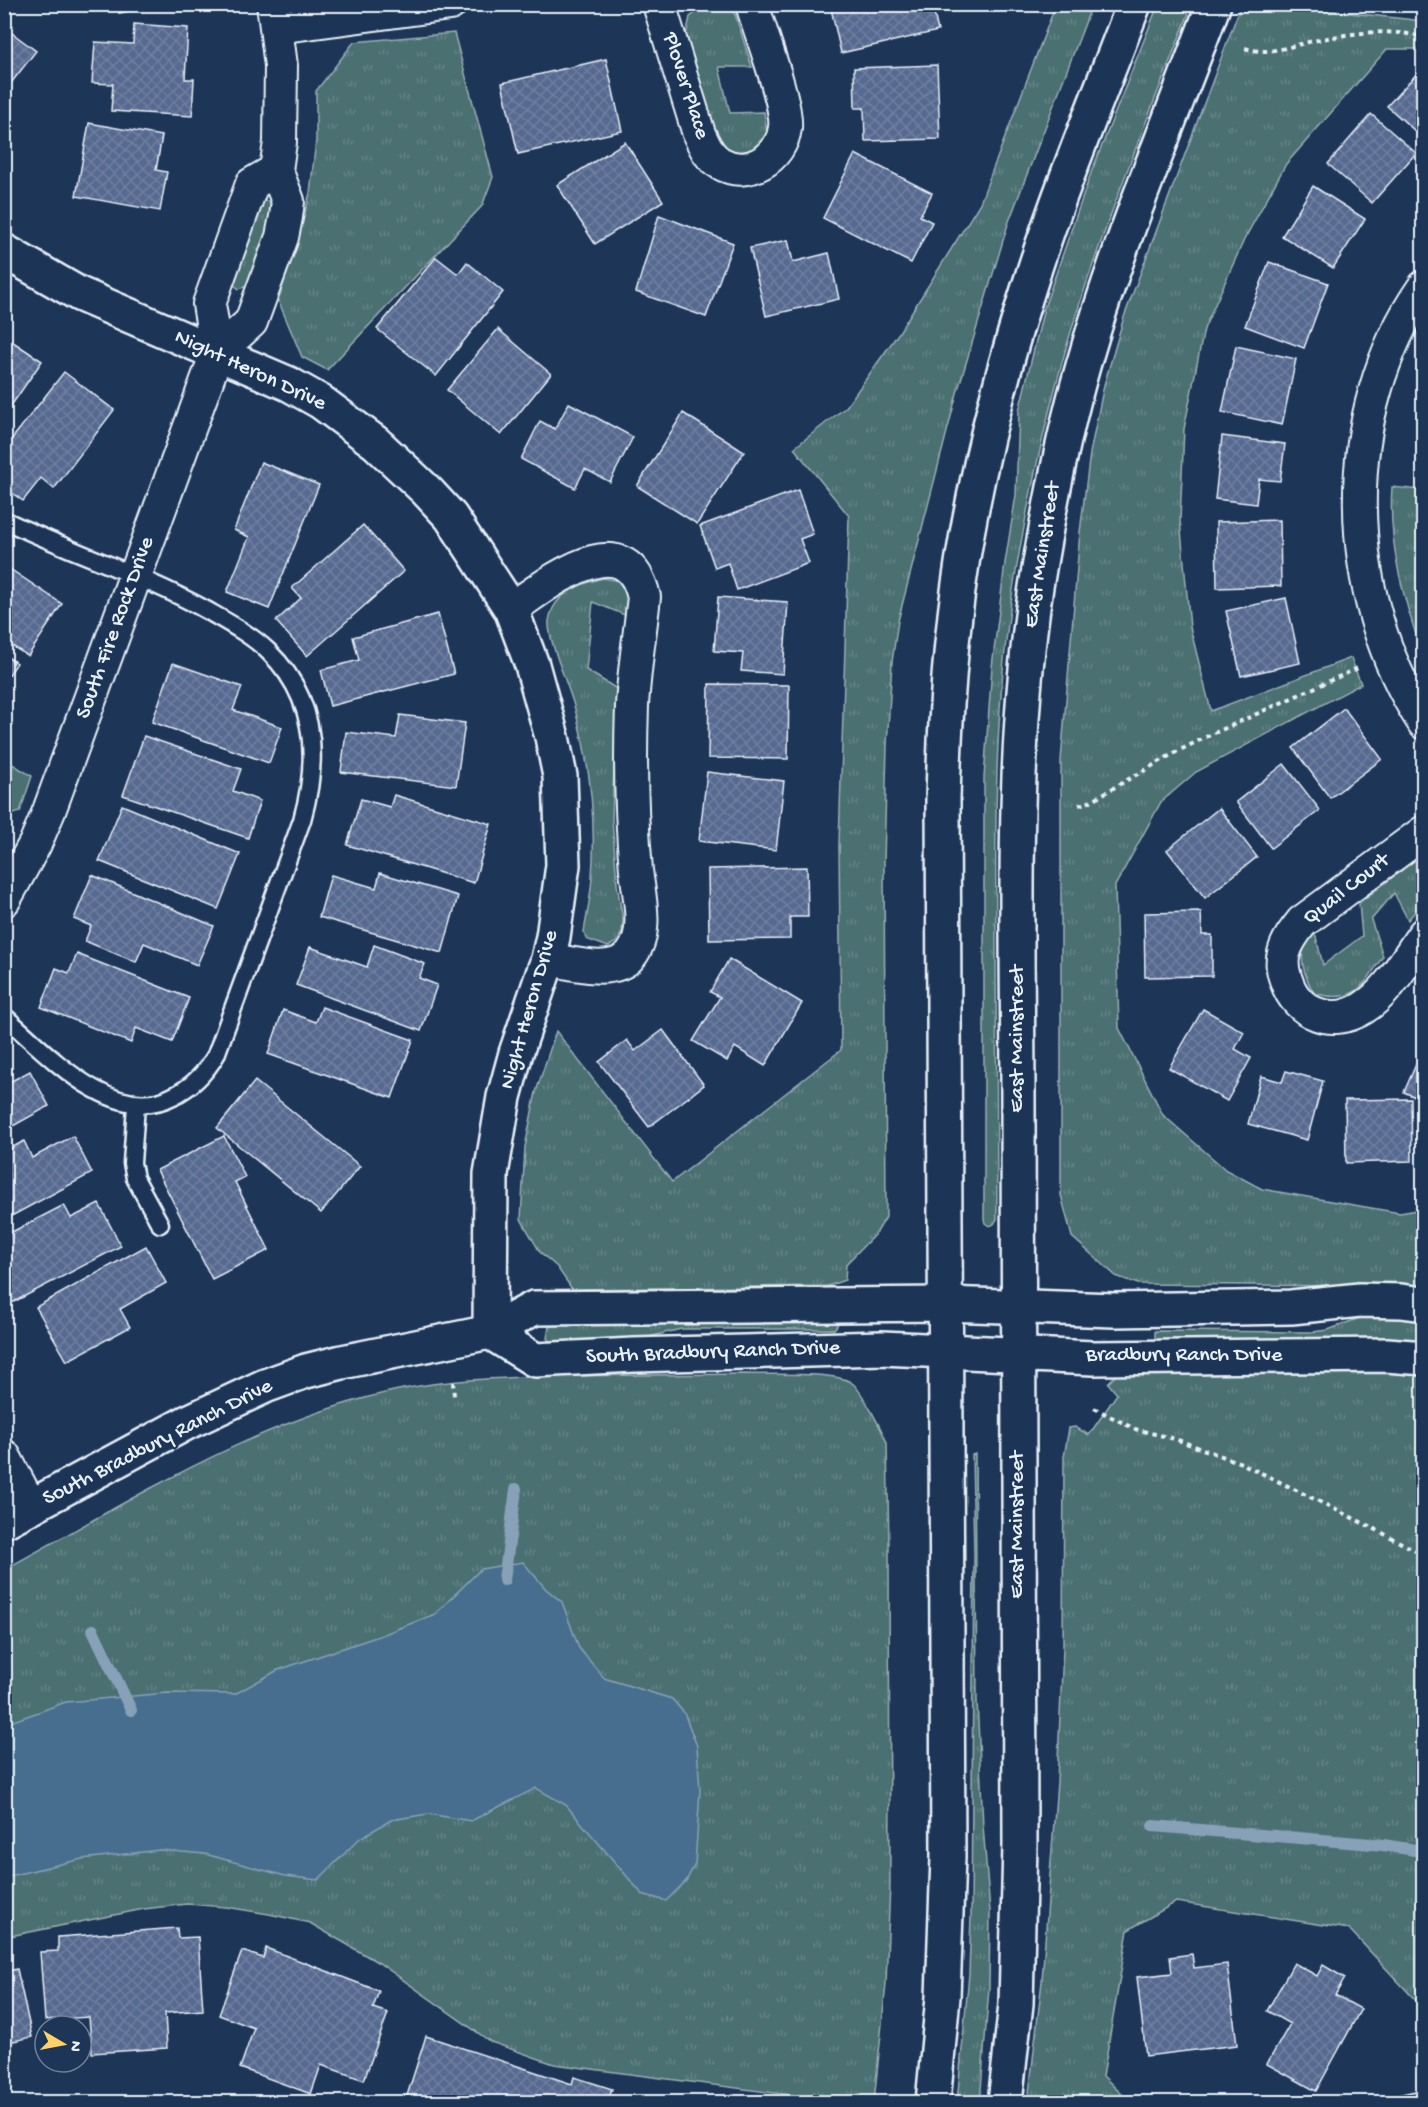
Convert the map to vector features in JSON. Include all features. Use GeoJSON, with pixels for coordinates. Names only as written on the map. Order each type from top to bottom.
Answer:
{"type":"FeatureCollection","features":[{"type":"Feature","properties":{"kind":"main road"},"geometry":{"type":"LineString","coordinates":[[933,2103],[943,1997],[948,1857],[943,789],[944,736],[950,672],[965,547],[990,427],[1021,311],[1049,228],[1134,4]]}},
{"type":"Feature","properties":{"kind":"main road","name":"East Mainstreet"},"geometry":{"type":"LineString","coordinates":[[1005,2103],[1016,2004],[1019,1878],[1018,817],[1029,642],[1036,586],[1068,419],[1084,362],[1123,247],[1214,4]]}},
{"type":"Feature","properties":{"kind":"main road","name":"Night Heron Drive"},"geometry":{"type":"LineString","coordinates":[[4,251],[79,294],[289,384],[321,402],[376,443],[427,490],[451,518],[511,609],[532,665],[560,776],[563,865],[548,959],[516,1053],[504,1097],[491,1174],[490,1332]]}},
{"type":"Feature","properties":{"kind":"main road","name":"Bradbury Ranch Drive"},"geometry":{"type":"LineString","coordinates":[[945,1304],[1114,1310],[1291,1307],[1360,1300],[1424,1304]]}},
{"type":"Feature","properties":{"kind":"main road","name":"South Bradbury Ranch Drive"},"geometry":{"type":"LineString","coordinates":[[18,1514],[186,1423],[265,1386],[306,1371],[342,1362],[490,1332],[534,1308],[945,1304]]}},
{"type":"Feature","properties":{"kind":"main road","name":"South Bradbury Ranch Drive"},"geometry":{"type":"LineString","coordinates":[[490,1332],[535,1360],[859,1349],[944,1350]]}},
{"type":"Feature","properties":{"kind":"main road","name":"Bradbury Ranch Drive"},"geometry":{"type":"LineString","coordinates":[[944,1350],[1093,1358],[1388,1355],[1424,1358]]}},
{"type":"Feature","properties":{"kind":"street"},"geometry":{"type":"LineString","coordinates":[[217,353],[251,322],[282,237],[288,201],[276,170],[282,109],[281,66],[275,16],[450,4]]}},
{"type":"Feature","properties":{"kind":"street","name":"Plover Place"},"geometry":{"type":"LineString","coordinates":[[659,4],[699,134],[708,152],[718,162],[732,169],[747,168],[772,158],[785,128],[777,85],[752,4]]}},
{"type":"Feature","properties":{"kind":"street"},"geometry":{"type":"LineString","coordinates":[[217,353],[209,304],[252,184],[276,170]]}},
{"type":"Feature","properties":{"kind":"street"},"geometry":{"type":"LineString","coordinates":[[1424,287],[1401,324],[1376,388],[1363,451],[1359,519],[1363,558],[1378,628],[1399,681],[1424,723]]}},
{"type":"Feature","properties":{"kind":"street","name":"South Fire Rock Drive"},"geometry":{"type":"LineString","coordinates":[[4,900],[35,844],[49,811],[217,353]]}},
{"type":"Feature","properties":{"kind":"street"},"geometry":{"type":"LineString","coordinates":[[511,609],[555,579],[582,564],[595,561],[613,560],[626,564],[641,583],[644,597],[635,673],[632,725],[631,798],[640,912],[639,940],[631,956],[619,964],[600,967],[548,959]]}},
{"type":"Feature","properties":{"kind":"street","name":"Quail Court"},"geometry":{"type":"LineString","coordinates":[[1424,832],[1302,922],[1290,936],[1283,954],[1282,970],[1294,998],[1305,1009],[1316,1015],[1332,1018],[1348,1015],[1380,995],[1424,934]]}},
{"type":"Feature","properties":{"kind":"street"},"geometry":{"type":"LineString","coordinates":[[4,1456],[18,1514]]}},
{"type":"Feature","properties":{"kind":"lane"},"geometry":{"type":"LineString","coordinates":[[4,520],[170,590],[232,625],[269,652],[289,678],[303,705],[310,733],[313,761],[302,820],[216,1054],[202,1075],[178,1094],[159,1102],[136,1105],[113,1099],[89,1087],[4,1016]]}},
{"type":"Feature","properties":{"kind":"lane"},"geometry":{"type":"LineString","coordinates":[[136,1105],[132,1163],[135,1178],[160,1224]]}},
{"type":"Feature","properties":{"kind":"path"},"geometry":{"type":"LineString","coordinates":[[1245,48],[1257,52],[1269,52],[1312,41],[1376,31],[1394,31],[1424,37]]}},
{"type":"Feature","properties":{"kind":"path"},"geometry":{"type":"LineString","coordinates":[[1079,805],[1089,802],[1210,735],[1361,667]]}},
{"type":"Feature","properties":{"kind":"path"},"geometry":{"type":"LineString","coordinates":[[453,1382],[454,1396]]}},
{"type":"Feature","properties":{"kind":"path"},"geometry":{"type":"LineString","coordinates":[[1094,1408],[1135,1429],[1175,1439],[1241,1463],[1374,1528],[1424,1556]]}},
{"type":"Feature","properties":{"kind":"green space"},"geometry":{"type":"Polygon","coordinates":[[[1056,4],[1092,5],[1008,224],[957,393],[898,621],[892,662],[884,863],[886,1217],[877,1232],[846,1264],[845,1280],[828,1286],[572,1289],[557,1267],[540,1252],[521,1219],[525,1147],[536,1092],[556,1031],[672,1182],[841,1050],[839,844],[849,516],[794,448],[846,407],[898,334],[980,203],[1056,4]]]}},
{"type":"Feature","properties":{"kind":"green space"},"geometry":{"type":"Polygon","coordinates":[[[714,5],[727,8],[735,14],[752,67],[719,67],[730,113],[764,112],[767,133],[753,149],[739,153],[729,150],[715,132],[686,35],[690,17],[705,6],[714,5]]]}},
{"type":"Feature","properties":{"kind":"green space"},"geometry":{"type":"Polygon","coordinates":[[[1158,5],[1192,5],[1117,198],[1066,348],[1033,482],[1008,626],[1000,713],[996,801],[997,1219],[990,1226],[985,1223],[984,1219],[984,778],[992,667],[1016,495],[1019,411],[1044,308],[1091,173],[1158,5]]]}},
{"type":"Feature","properties":{"kind":"green space"},"geometry":{"type":"Polygon","coordinates":[[[1241,5],[1325,5],[1324,10],[1423,21],[1423,49],[1387,49],[1286,164],[1244,240],[1204,329],[1184,429],[1180,520],[1190,627],[1211,711],[1351,658],[1361,684],[1196,772],[1161,802],[1115,886],[1119,1028],[1163,1115],[1226,1170],[1262,1189],[1400,1213],[1423,1209],[1423,1290],[1356,1286],[1138,1284],[1116,1276],[1072,1237],[1061,1195],[1061,761],[1080,532],[1090,453],[1104,385],[1124,317],[1241,5]]]}},
{"type":"Feature","properties":{"kind":"green space"},"geometry":{"type":"Polygon","coordinates":[[[454,33],[493,177],[482,206],[327,370],[302,357],[278,300],[299,237],[310,193],[316,140],[316,91],[354,42],[454,33]]]}},
{"type":"Feature","properties":{"kind":"green space"},"geometry":{"type":"Polygon","coordinates":[[[269,201],[272,208],[263,246],[248,286],[239,289],[234,285],[233,280],[260,203],[269,201]]]}},
{"type":"Feature","properties":{"kind":"green space"},"geometry":{"type":"Polygon","coordinates":[[[1423,480],[1423,655],[1399,573],[1391,509],[1392,487],[1422,490],[1423,480]]]}},
{"type":"Feature","properties":{"kind":"green space"},"geometry":{"type":"Polygon","coordinates":[[[603,578],[619,581],[628,598],[627,616],[593,602],[586,670],[617,689],[612,819],[617,884],[623,920],[622,932],[618,941],[608,947],[586,939],[584,932],[591,891],[593,857],[591,794],[581,733],[549,629],[551,612],[562,597],[576,587],[603,578]]]}},
{"type":"Feature","properties":{"kind":"green space"},"geometry":{"type":"Polygon","coordinates":[[[4,759],[32,776],[20,812],[5,817],[4,759]]]}},
{"type":"Feature","properties":{"kind":"green space"},"geometry":{"type":"Polygon","coordinates":[[[1423,854],[1423,902],[1408,920],[1394,893],[1371,920],[1383,956],[1369,977],[1356,991],[1348,995],[1339,997],[1314,993],[1306,976],[1302,957],[1307,942],[1315,933],[1323,965],[1362,936],[1359,903],[1423,854]]]}},
{"type":"Feature","properties":{"kind":"green space"},"geometry":{"type":"Polygon","coordinates":[[[1375,1312],[1423,1317],[1423,1346],[1155,1342],[1155,1331],[1312,1332],[1328,1330],[1375,1312]]]}},
{"type":"Feature","properties":{"kind":"green space"},"geometry":{"type":"Polygon","coordinates":[[[553,1320],[838,1321],[834,1329],[681,1329],[628,1342],[552,1345],[547,1338],[553,1320]]]}},
{"type":"Feature","properties":{"kind":"green space"},"geometry":{"type":"Polygon","coordinates":[[[1367,1368],[1423,1373],[1423,2008],[1349,1929],[1176,1902],[1128,1930],[1103,2076],[1130,2102],[1028,2102],[1042,1981],[1057,1782],[1063,1649],[1064,1457],[1069,1428],[1075,1427],[1089,1435],[1117,1394],[1108,1383],[1115,1376],[1132,1370],[1367,1368]]]}},
{"type":"Feature","properties":{"kind":"green space"},"geometry":{"type":"Polygon","coordinates":[[[802,1374],[844,1379],[856,1387],[877,1421],[887,1443],[890,1884],[886,1984],[874,2102],[843,2102],[554,2064],[491,2042],[379,1963],[310,1923],[269,1914],[187,1904],[144,1909],[5,1937],[5,1569],[198,1464],[298,1420],[350,1402],[403,1389],[477,1380],[552,1376],[802,1374]]]}},
{"type":"Feature","properties":{"kind":"green space"},"geometry":{"type":"Polygon","coordinates":[[[975,1454],[977,1700],[990,1912],[989,1988],[980,2102],[957,2102],[969,1974],[971,1917],[974,1554],[972,1455],[975,1454]]]}},
{"type":"Feature","properties":{"kind":"water"},"geometry":{"type":"Polygon","coordinates":[[[523,1562],[546,1589],[562,1602],[579,1648],[604,1678],[672,1699],[684,1713],[697,1746],[700,1791],[695,1864],[686,1881],[666,1901],[642,1894],[566,1805],[536,1788],[471,1821],[428,1814],[391,1820],[360,1838],[318,1880],[285,1876],[205,1854],[160,1850],[82,1859],[5,1877],[5,1724],[66,1702],[167,1693],[235,1694],[278,1670],[382,1635],[435,1614],[481,1569],[523,1562]]]}},
{"type":"Feature","properties":{"kind":"building"},"geometry":{"type":"Polygon","coordinates":[[[117,4],[165,4],[119,13],[117,4]]]}},
{"type":"Feature","properties":{"kind":"building"},"geometry":{"type":"Polygon","coordinates":[[[830,4],[932,4],[938,31],[841,53],[830,4]]]}},
{"type":"Feature","properties":{"kind":"building"},"geometry":{"type":"Polygon","coordinates":[[[134,24],[188,28],[185,79],[194,79],[192,116],[111,111],[113,84],[92,83],[95,42],[133,44],[134,24]]]}},
{"type":"Feature","properties":{"kind":"building"},"geometry":{"type":"Polygon","coordinates":[[[4,27],[36,51],[4,92],[4,27]]]}},
{"type":"Feature","properties":{"kind":"building"},"geometry":{"type":"Polygon","coordinates":[[[606,59],[622,131],[518,154],[502,83],[606,59]]]}},
{"type":"Feature","properties":{"kind":"building"},"geometry":{"type":"Polygon","coordinates":[[[937,65],[940,139],[865,141],[864,108],[855,108],[854,68],[937,65]]]}},
{"type":"Feature","properties":{"kind":"building"},"geometry":{"type":"Polygon","coordinates":[[[1424,66],[1424,139],[1387,106],[1424,66]]]}},
{"type":"Feature","properties":{"kind":"building"},"geometry":{"type":"Polygon","coordinates":[[[1371,114],[1416,153],[1372,203],[1328,164],[1371,114]]]}},
{"type":"Feature","properties":{"kind":"building"},"geometry":{"type":"Polygon","coordinates":[[[89,123],[162,136],[156,170],[167,172],[160,211],[76,196],[89,123]]]}},
{"type":"Feature","properties":{"kind":"building"},"geometry":{"type":"Polygon","coordinates":[[[625,142],[663,201],[595,244],[557,185],[625,142]]]}},
{"type":"Feature","properties":{"kind":"building"},"geometry":{"type":"Polygon","coordinates":[[[855,154],[932,193],[920,216],[932,222],[911,263],[823,218],[855,154]]]}},
{"type":"Feature","properties":{"kind":"building"},"geometry":{"type":"Polygon","coordinates":[[[1313,186],[1365,219],[1333,268],[1282,236],[1313,186]]]}},
{"type":"Feature","properties":{"kind":"building"},"geometry":{"type":"Polygon","coordinates":[[[659,215],[733,243],[706,317],[636,292],[659,215]]]}},
{"type":"Feature","properties":{"kind":"building"},"geometry":{"type":"Polygon","coordinates":[[[788,240],[793,262],[829,253],[839,299],[766,316],[750,248],[788,240]]]}},
{"type":"Feature","properties":{"kind":"building"},"geometry":{"type":"Polygon","coordinates":[[[436,257],[458,274],[467,262],[503,292],[436,376],[377,329],[436,257]]]}},
{"type":"Feature","properties":{"kind":"building"},"geometry":{"type":"Polygon","coordinates":[[[1269,262],[1328,283],[1304,348],[1245,326],[1269,262]]]}},
{"type":"Feature","properties":{"kind":"building"},"geometry":{"type":"Polygon","coordinates":[[[498,329],[551,374],[501,435],[447,390],[498,329]]]}},
{"type":"Feature","properties":{"kind":"building"},"geometry":{"type":"Polygon","coordinates":[[[4,336],[42,361],[4,416],[4,336]]]}},
{"type":"Feature","properties":{"kind":"building"},"geometry":{"type":"Polygon","coordinates":[[[1236,346],[1296,359],[1282,425],[1222,412],[1236,346]]]}},
{"type":"Feature","properties":{"kind":"building"},"geometry":{"type":"Polygon","coordinates":[[[64,372],[114,410],[54,489],[41,478],[23,501],[4,487],[4,449],[64,372]]]}},
{"type":"Feature","properties":{"kind":"building"},"geometry":{"type":"Polygon","coordinates":[[[569,403],[633,437],[610,482],[585,469],[575,488],[521,459],[540,421],[555,429],[569,403]]]}},
{"type":"Feature","properties":{"kind":"building"},"geometry":{"type":"Polygon","coordinates":[[[683,413],[744,452],[697,524],[637,486],[683,413]]]}},
{"type":"Feature","properties":{"kind":"building"},"geometry":{"type":"Polygon","coordinates":[[[1222,436],[1285,444],[1280,481],[1259,479],[1256,504],[1215,499],[1222,436]]]}},
{"type":"Feature","properties":{"kind":"building"},"geometry":{"type":"Polygon","coordinates":[[[261,462],[319,485],[269,609],[227,592],[249,537],[234,530],[261,462]]]}},
{"type":"Feature","properties":{"kind":"building"},"geometry":{"type":"Polygon","coordinates":[[[798,490],[813,534],[800,539],[809,563],[737,590],[728,563],[715,568],[700,526],[798,490]]]}},
{"type":"Feature","properties":{"kind":"building"},"geometry":{"type":"Polygon","coordinates":[[[1280,520],[1281,586],[1217,588],[1216,522],[1280,520]]]}},
{"type":"Feature","properties":{"kind":"building"},"geometry":{"type":"Polygon","coordinates":[[[363,525],[404,571],[307,656],[276,621],[301,598],[292,588],[363,525]]]}},
{"type":"Feature","properties":{"kind":"building"},"geometry":{"type":"Polygon","coordinates":[[[4,565],[62,604],[28,656],[4,641],[4,565]]]}},
{"type":"Feature","properties":{"kind":"building"},"geometry":{"type":"Polygon","coordinates":[[[718,597],[788,602],[783,674],[741,671],[743,653],[714,651],[718,597]]]}},
{"type":"Feature","properties":{"kind":"building"},"geometry":{"type":"Polygon","coordinates":[[[1286,598],[1300,663],[1241,676],[1226,611],[1286,598]]]}},
{"type":"Feature","properties":{"kind":"building"},"geometry":{"type":"Polygon","coordinates":[[[438,614],[454,674],[330,706],[321,670],[359,660],[353,637],[438,614]]]}},
{"type":"Feature","properties":{"kind":"building"},"geometry":{"type":"Polygon","coordinates":[[[4,655],[17,663],[4,682],[4,655]]]}},
{"type":"Feature","properties":{"kind":"building"},"geometry":{"type":"Polygon","coordinates":[[[173,663],[242,687],[233,710],[282,727],[269,763],[152,722],[173,663]]]}},
{"type":"Feature","properties":{"kind":"building"},"geometry":{"type":"Polygon","coordinates":[[[709,684],[789,685],[788,759],[708,758],[709,684]]]}},
{"type":"Feature","properties":{"kind":"building"},"geometry":{"type":"Polygon","coordinates":[[[1344,708],[1382,759],[1330,798],[1293,748],[1344,708]]]}},
{"type":"Feature","properties":{"kind":"building"},"geometry":{"type":"Polygon","coordinates":[[[400,715],[465,723],[456,786],[341,772],[346,732],[396,738],[400,715]]]}},
{"type":"Feature","properties":{"kind":"building"},"geometry":{"type":"Polygon","coordinates":[[[144,736],[241,769],[233,791],[260,801],[248,838],[123,795],[144,736]]]}},
{"type":"Feature","properties":{"kind":"building"},"geometry":{"type":"Polygon","coordinates":[[[1284,764],[1320,810],[1271,848],[1236,802],[1284,764]]]}},
{"type":"Feature","properties":{"kind":"building"},"geometry":{"type":"Polygon","coordinates":[[[707,772],[784,781],[776,850],[699,841],[707,772]]]}},
{"type":"Feature","properties":{"kind":"building"},"geometry":{"type":"Polygon","coordinates":[[[394,795],[491,824],[474,883],[347,845],[361,799],[390,807],[394,795]]]}},
{"type":"Feature","properties":{"kind":"building"},"geometry":{"type":"Polygon","coordinates":[[[122,805],[240,854],[218,909],[99,861],[122,805]]]}},
{"type":"Feature","properties":{"kind":"building"},"geometry":{"type":"Polygon","coordinates":[[[1219,808],[1257,857],[1205,898],[1167,850],[1219,808]]]}},
{"type":"Feature","properties":{"kind":"building"},"geometry":{"type":"Polygon","coordinates":[[[807,867],[808,917],[790,917],[790,939],[709,940],[708,869],[807,867]]]}},
{"type":"Feature","properties":{"kind":"building"},"geometry":{"type":"Polygon","coordinates":[[[380,873],[458,896],[442,953],[319,917],[331,875],[376,888],[380,873]]]}},
{"type":"Feature","properties":{"kind":"building"},"geometry":{"type":"Polygon","coordinates":[[[92,875],[214,926],[197,965],[144,943],[136,962],[85,941],[91,926],[74,919],[92,875]]]}},
{"type":"Feature","properties":{"kind":"building"},"geometry":{"type":"Polygon","coordinates":[[[1201,912],[1202,935],[1212,935],[1212,976],[1145,977],[1144,913],[1201,912]]]}},
{"type":"Feature","properties":{"kind":"building"},"geometry":{"type":"Polygon","coordinates":[[[374,945],[425,964],[419,978],[437,985],[421,1031],[296,985],[310,947],[367,967],[374,945]]]}},
{"type":"Feature","properties":{"kind":"building"},"geometry":{"type":"Polygon","coordinates":[[[77,954],[189,998],[172,1042],[136,1028],[131,1043],[41,1007],[56,968],[69,973],[77,954]]]}},
{"type":"Feature","properties":{"kind":"building"},"geometry":{"type":"Polygon","coordinates":[[[729,959],[802,1003],[765,1066],[735,1047],[727,1061],[693,1041],[720,997],[710,992],[729,959]]]}},
{"type":"Feature","properties":{"kind":"building"},"geometry":{"type":"Polygon","coordinates":[[[322,1007],[413,1040],[392,1098],[268,1054],[283,1010],[316,1022],[322,1007]]]}},
{"type":"Feature","properties":{"kind":"building"},"geometry":{"type":"Polygon","coordinates":[[[1203,1009],[1244,1032],[1235,1049],[1251,1058],[1227,1101],[1169,1068],[1203,1009]]]}},
{"type":"Feature","properties":{"kind":"building"},"geometry":{"type":"Polygon","coordinates":[[[663,1030],[704,1085],[649,1127],[599,1062],[627,1040],[635,1051],[663,1030]]]}},
{"type":"Feature","properties":{"kind":"building"},"geometry":{"type":"Polygon","coordinates":[[[1424,1046],[1424,1101],[1404,1092],[1424,1046]]]}},
{"type":"Feature","properties":{"kind":"building"},"geometry":{"type":"Polygon","coordinates":[[[30,1071],[49,1106],[4,1131],[4,1085],[30,1071]]]}},
{"type":"Feature","properties":{"kind":"building"},"geometry":{"type":"Polygon","coordinates":[[[1286,1071],[1323,1081],[1307,1140],[1248,1124],[1261,1076],[1282,1082],[1286,1071]]]}},
{"type":"Feature","properties":{"kind":"building"},"geometry":{"type":"Polygon","coordinates":[[[255,1081],[360,1166],[321,1213],[217,1128],[255,1081]]]}},
{"type":"Feature","properties":{"kind":"building"},"geometry":{"type":"Polygon","coordinates":[[[1411,1099],[1412,1161],[1346,1163],[1345,1100],[1411,1099]]]}},
{"type":"Feature","properties":{"kind":"building"},"geometry":{"type":"Polygon","coordinates":[[[73,1136],[92,1173],[4,1220],[4,1152],[24,1141],[32,1158],[73,1136]]]}},
{"type":"Feature","properties":{"kind":"building"},"geometry":{"type":"Polygon","coordinates":[[[224,1136],[245,1177],[235,1182],[269,1250],[212,1279],[157,1170],[224,1136]]]}},
{"type":"Feature","properties":{"kind":"building"},"geometry":{"type":"Polygon","coordinates":[[[99,1204],[121,1246],[4,1307],[4,1236],[64,1205],[71,1218],[99,1204]]]}},
{"type":"Feature","properties":{"kind":"building"},"geometry":{"type":"Polygon","coordinates":[[[146,1246],[166,1283],[120,1309],[130,1327],[67,1361],[36,1307],[146,1246]]]}},
{"type":"Feature","properties":{"kind":"building"},"geometry":{"type":"Polygon","coordinates":[[[177,1928],[178,1938],[198,1937],[203,2010],[165,2013],[167,2048],[93,2053],[93,2014],[45,2014],[40,1952],[58,1951],[58,1937],[177,1928]]]}},
{"type":"Feature","properties":{"kind":"building"},"geometry":{"type":"Polygon","coordinates":[[[266,1948],[379,1991],[373,2008],[388,2013],[364,2080],[321,2065],[311,2094],[240,2068],[254,2028],[219,2015],[242,1951],[263,1958],[266,1948]]]}},
{"type":"Feature","properties":{"kind":"building"},"geometry":{"type":"Polygon","coordinates":[[[1192,1954],[1194,1968],[1227,1964],[1237,2045],[1146,2056],[1137,1977],[1172,1973],[1170,1957],[1192,1954]]]}},
{"type":"Feature","properties":{"kind":"building"},"geometry":{"type":"Polygon","coordinates":[[[1294,1963],[1317,1976],[1323,1965],[1345,1978],[1335,1995],[1361,2009],[1316,2091],[1267,2064],[1290,2024],[1267,2011],[1294,1963]]]}},
{"type":"Feature","properties":{"kind":"building"},"geometry":{"type":"Polygon","coordinates":[[[17,1969],[32,2037],[4,2043],[4,1972],[17,1969]]]}},
{"type":"Feature","properties":{"kind":"building"},"geometry":{"type":"Polygon","coordinates":[[[426,2036],[572,2084],[574,2077],[612,2089],[608,2102],[405,2102],[426,2036]]]}},
{"type":"Feature","properties":{"kind":"building"},"geometry":{"type":"Polygon","coordinates":[[[1424,2089],[1424,2102],[1367,2102],[1424,2089]]]}},
{"type":"Feature","properties":{"kind":"waterway"},"geometry":{"type":"LineString","coordinates":[[504,1580],[516,1489]]}},
{"type":"Feature","properties":{"kind":"waterway"},"geometry":{"type":"LineString","coordinates":[[93,1630],[131,1710]]}},
{"type":"Feature","properties":{"kind":"waterway"},"geometry":{"type":"LineString","coordinates":[[1153,1826],[1383,1845],[1424,1853]]}}]}
